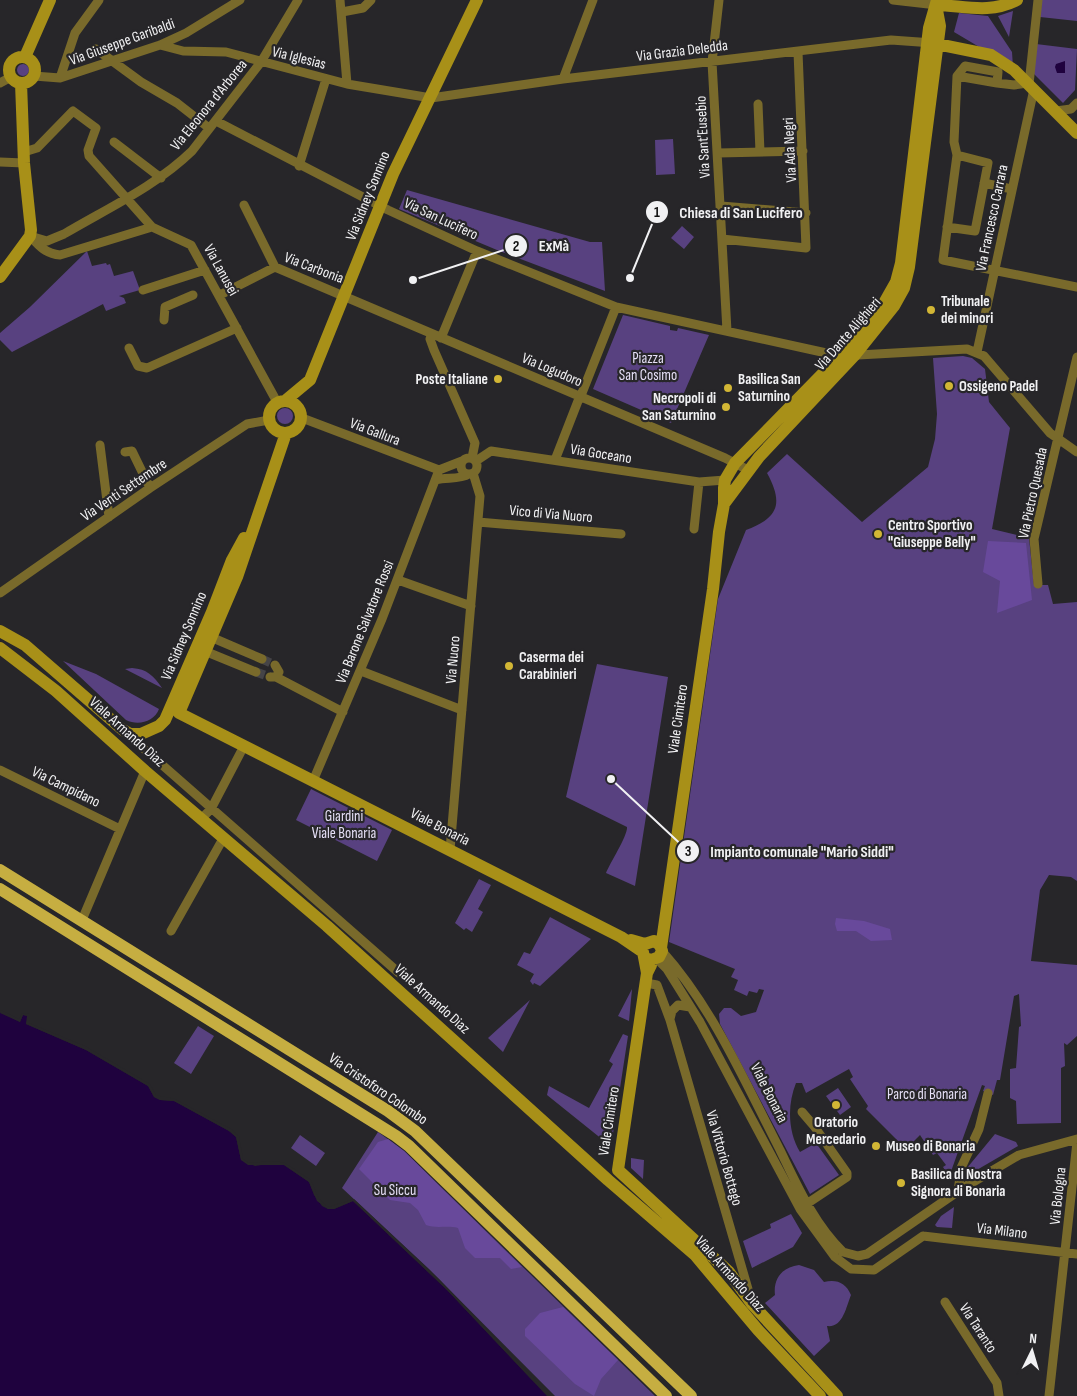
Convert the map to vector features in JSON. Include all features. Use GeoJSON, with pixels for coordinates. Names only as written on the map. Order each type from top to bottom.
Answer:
{"type":"FeatureCollection","features":[{"type":"Feature","properties":{"kind":"main road"},"geometry":{"type":"LineString","coordinates":[[25,57],[50,0]]}},
{"type":"Feature","properties":{"kind":"main road","name":"Via Sidney Sonnino"},"geometry":{"type":"LineString","coordinates":[[282,401],[310,380],[393,174],[477,0]]}},
{"type":"Feature","properties":{"kind":"main road"},"geometry":{"type":"LineString","coordinates":[[937,2],[992,9],[1003,7],[1017,0]]}},
{"type":"Feature","properties":{"kind":"main road","name":"Via Dante Alighieri"},"geometry":{"type":"LineString","coordinates":[[724,504],[748,470],[854,356],[894,306],[906,280],[932,43],[929,28],[937,2]]}},
{"type":"Feature","properties":{"kind":"main road"},"geometry":{"type":"LineString","coordinates":[[932,43],[975,50],[999,66],[1014,70],[1077,133]]}},
{"type":"Feature","properties":{"kind":"main road","name":"Via Dante Alighieri"},"geometry":{"type":"LineString","coordinates":[[724,504],[725,480],[735,463],[840,356],[884,305],[896,282],[901,263],[932,43]]}},
{"type":"Feature","properties":{"kind":"main road"},"geometry":{"type":"LineString","coordinates":[[0,277],[30,236],[31,222],[24,158],[8,69],[10,63],[17,58],[25,57],[34,64],[34,76],[28,82],[11,81]]}},
{"type":"Feature","properties":{"kind":"main road"},"geometry":{"type":"LineString","coordinates":[[282,401],[298,406],[302,418],[296,428],[286,433],[276,430],[269,420],[270,410],[282,401]]}},
{"type":"Feature","properties":{"kind":"main road","name":"Via Sidney Sonnino"},"geometry":{"type":"LineString","coordinates":[[123,730],[130,734],[149,732],[178,708],[213,638],[237,577],[286,433]]}},
{"type":"Feature","properties":{"kind":"main road","name":"Viale Cimitero"},"geometry":{"type":"LineString","coordinates":[[618,1170],[647,978],[654,950],[724,504]]}},
{"type":"Feature","properties":{"kind":"main road","name":"Via Sidney Sonnino"},"geometry":{"type":"LineString","coordinates":[[178,708],[232,560],[254,523]]}},
{"type":"Feature","properties":{"kind":"main road","name":"Viale Armando Diaz"},"geometry":{"type":"LineString","coordinates":[[0,631],[16,638],[123,730]]}},
{"type":"Feature","properties":{"kind":"main road","name":"Viale Armando Diaz"},"geometry":{"type":"LineString","coordinates":[[3,652],[56,691],[200,819],[224,837],[327,926],[608,1180],[695,1255],[758,1330],[820,1396]]}},
{"type":"Feature","properties":{"kind":"main road","name":"Viale Bonaria"},"geometry":{"type":"LineString","coordinates":[[178,708],[233,735],[244,746],[621,937],[654,950]]}},
{"type":"Feature","properties":{"kind":"main road","name":"Via Cristoforo Colombo"},"geometry":{"type":"LineString","coordinates":[[0,870],[388,1111],[414,1131],[691,1396]]}},
{"type":"Feature","properties":{"kind":"main road","name":"Via Cristoforo Colombo"},"geometry":{"type":"LineString","coordinates":[[0,889],[396,1136],[409,1146],[666,1396]]}},
{"type":"Feature","properties":{"kind":"main road"},"geometry":{"type":"LineString","coordinates":[[608,1180],[618,1170]]}},
{"type":"Feature","properties":{"kind":"main road","name":"Viale Armando Diaz"},"geometry":{"type":"LineString","coordinates":[[618,1170],[729,1272],[752,1304],[837,1396]]}},
{"type":"Feature","properties":{"kind":"street","name":"Via Giuseppe Garibaldi"},"geometry":{"type":"LineString","coordinates":[[34,76],[60,78],[160,45],[194,29],[240,0]]}},
{"type":"Feature","properties":{"kind":"street","name":"Via Eleonora d'Arborea"},"geometry":{"type":"LineString","coordinates":[[30,236],[47,241],[64,234],[161,178],[192,151],[261,62],[298,0]]}},
{"type":"Feature","properties":{"kind":"street"},"geometry":{"type":"LineString","coordinates":[[340,0],[347,84]]}},
{"type":"Feature","properties":{"kind":"street"},"geometry":{"type":"LineString","coordinates":[[342,12],[363,8],[371,0]]}},
{"type":"Feature","properties":{"kind":"street"},"geometry":{"type":"LineString","coordinates":[[563,79],[593,0]]}},
{"type":"Feature","properties":{"kind":"street","name":"Via Sant'Eusebio"},"geometry":{"type":"LineString","coordinates":[[720,0],[712,62],[727,331]]}},
{"type":"Feature","properties":{"kind":"street"},"geometry":{"type":"LineString","coordinates":[[893,0],[937,2]]}},
{"type":"Feature","properties":{"kind":"street","name":"Via Francesco Carrara"},"geometry":{"type":"LineString","coordinates":[[977,352],[1030,85],[1038,0]]}},
{"type":"Feature","properties":{"kind":"street"},"geometry":{"type":"LineString","coordinates":[[60,78],[75,33],[98,1]]}},
{"type":"Feature","properties":{"kind":"street","name":"Via Grazia Deledda"},"geometry":{"type":"LineString","coordinates":[[431,98],[563,79],[891,40],[932,43]]}},
{"type":"Feature","properties":{"kind":"street","name":"Via Iglesias"},"geometry":{"type":"LineString","coordinates":[[160,45],[184,51],[226,52],[347,84],[431,98]]}},
{"type":"Feature","properties":{"kind":"street"},"geometry":{"type":"LineString","coordinates":[[96,49],[141,82],[177,103],[209,128]]}},
{"type":"Feature","properties":{"kind":"street","name":"Via Ada Negri"},"geometry":{"type":"LineString","coordinates":[[722,239],[806,248],[798,52]]}},
{"type":"Feature","properties":{"kind":"street"},"geometry":{"type":"LineString","coordinates":[[997,83],[999,66],[965,66],[956,76],[954,98],[954,142],[956,155],[943,260],[1077,287]]}},
{"type":"Feature","properties":{"kind":"street"},"geometry":{"type":"LineString","coordinates":[[956,76],[997,83],[1030,85]]}},
{"type":"Feature","properties":{"kind":"street"},"geometry":{"type":"LineString","coordinates":[[299,166],[326,79]]}},
{"type":"Feature","properties":{"kind":"street"},"geometry":{"type":"LineString","coordinates":[[1056,111],[1066,111],[1077,103]]}},
{"type":"Feature","properties":{"kind":"street"},"geometry":{"type":"LineString","coordinates":[[758,104],[760,152]]}},
{"type":"Feature","properties":{"kind":"street","name":"Via Lanusei"},"geometry":{"type":"LineString","coordinates":[[24,158],[37,148],[73,111],[96,128],[88,150],[89,156],[152,227],[191,245],[237,328],[282,401]]}},
{"type":"Feature","properties":{"kind":"street","name":"Via San Lucifero"},"geometry":{"type":"LineString","coordinates":[[216,121],[299,166],[477,251],[616,307],[840,356],[967,349],[977,352]]}},
{"type":"Feature","properties":{"kind":"street"},"geometry":{"type":"LineString","coordinates":[[114,142],[161,178]]}},
{"type":"Feature","properties":{"kind":"street"},"geometry":{"type":"LineString","coordinates":[[718,153],[803,151]]}},
{"type":"Feature","properties":{"kind":"street"},"geometry":{"type":"LineString","coordinates":[[947,227],[975,231],[988,163],[956,155]]}},
{"type":"Feature","properties":{"kind":"street"},"geometry":{"type":"LineString","coordinates":[[0,162],[24,158]]}},
{"type":"Feature","properties":{"kind":"street"},"geometry":{"type":"LineString","coordinates":[[984,183],[1007,188]]}},
{"type":"Feature","properties":{"kind":"street"},"geometry":{"type":"LineString","coordinates":[[244,205],[275,267]]}},
{"type":"Feature","properties":{"kind":"street"},"geometry":{"type":"LineString","coordinates":[[721,206],[806,213]]}},
{"type":"Feature","properties":{"kind":"street"},"geometry":{"type":"LineString","coordinates":[[30,236],[41,248],[52,255],[60,255],[152,227]]}},
{"type":"Feature","properties":{"kind":"street"},"geometry":{"type":"LineString","coordinates":[[436,480],[443,477],[463,478],[471,474],[478,467],[474,459],[475,443],[430,339],[437,336],[477,251]]}},
{"type":"Feature","properties":{"kind":"street","name":"Via Carbonia"},"geometry":{"type":"LineString","coordinates":[[220,295],[275,267],[345,295]]}},
{"type":"Feature","properties":{"kind":"street"},"geometry":{"type":"LineString","coordinates":[[143,290],[206,270]]}},
{"type":"Feature","properties":{"kind":"street"},"geometry":{"type":"LineString","coordinates":[[164,320],[165,307],[193,295]]}},
{"type":"Feature","properties":{"kind":"street","name":"Via Logudoro"},"geometry":{"type":"LineString","coordinates":[[345,295],[748,470]]}},
{"type":"Feature","properties":{"kind":"street"},"geometry":{"type":"LineString","coordinates":[[555,460],[616,307]]}},
{"type":"Feature","properties":{"kind":"street"},"geometry":{"type":"LineString","coordinates":[[129,348],[138,366],[146,368],[237,328]]}},
{"type":"Feature","properties":{"kind":"street"},"geometry":{"type":"LineString","coordinates":[[977,352],[984,356],[1050,433],[1077,452]]}},
{"type":"Feature","properties":{"kind":"street","name":"Via Pietro Quesada"},"geometry":{"type":"LineString","coordinates":[[1038,584],[1034,539],[1077,357]]}},
{"type":"Feature","properties":{"kind":"street","name":"Via Gallura"},"geometry":{"type":"LineString","coordinates":[[302,418],[439,470]]}},
{"type":"Feature","properties":{"kind":"street","name":"Via Venti Settembre"},"geometry":{"type":"LineString","coordinates":[[0,593],[150,488],[247,424],[269,420]]}},
{"type":"Feature","properties":{"kind":"street"},"geometry":{"type":"LineString","coordinates":[[100,446],[109,517]]}},
{"type":"Feature","properties":{"kind":"street","name":"Via Goceano"},"geometry":{"type":"LineString","coordinates":[[439,470],[462,461],[474,459],[490,451],[699,482],[725,480]]}},
{"type":"Feature","properties":{"kind":"street"},"geometry":{"type":"LineString","coordinates":[[125,452],[132,452],[150,488]]}},
{"type":"Feature","properties":{"kind":"street","name":"Via Nuoro"},"geometry":{"type":"LineString","coordinates":[[450,850],[480,496],[471,474],[462,469],[462,461]]}},
{"type":"Feature","properties":{"kind":"street","name":"Via Barone Salvatore Rossi"},"geometry":{"type":"LineString","coordinates":[[313,781],[398,580],[439,470]]}},
{"type":"Feature","properties":{"kind":"street"},"geometry":{"type":"LineString","coordinates":[[694,529],[699,482]]}},
{"type":"Feature","properties":{"kind":"street","name":"Vico di Via Nuoro"},"geometry":{"type":"LineString","coordinates":[[478,522],[621,534]]}},
{"type":"Feature","properties":{"kind":"street"},"geometry":{"type":"LineString","coordinates":[[398,580],[471,606]]}},
{"type":"Feature","properties":{"kind":"street"},"geometry":{"type":"LineString","coordinates":[[213,638],[262,658]]}},
{"type":"Feature","properties":{"kind":"street"},"geometry":{"type":"LineString","coordinates":[[206,652],[256,672]]}},
{"type":"Feature","properties":{"kind":"street"},"geometry":{"type":"LineString","coordinates":[[276,665],[279,672],[273,677],[343,712]]}},
{"type":"Feature","properties":{"kind":"street"},"geometry":{"type":"LineString","coordinates":[[361,670],[462,710]]}},
{"type":"Feature","properties":{"kind":"street","name":"Viale Armando Diaz"},"geometry":{"type":"LineString","coordinates":[[123,730],[399,973]]}},
{"type":"Feature","properties":{"kind":"street"},"geometry":{"type":"LineString","coordinates":[[200,819],[211,809],[244,746]]}},
{"type":"Feature","properties":{"kind":"street","name":"Via Campidano"},"geometry":{"type":"LineString","coordinates":[[0,770],[120,829]]}},
{"type":"Feature","properties":{"kind":"street"},"geometry":{"type":"LineString","coordinates":[[82,920],[145,771]]}},
{"type":"Feature","properties":{"kind":"street"},"geometry":{"type":"LineString","coordinates":[[170,931],[224,837]]}},
{"type":"Feature","properties":{"kind":"street","name":"Viale Bonaria"},"geometry":{"type":"LineString","coordinates":[[654,950],[700,1022],[803,1206],[835,1258],[851,1269],[874,1270]]}},
{"type":"Feature","properties":{"kind":"street","name":"Viale Bonaria"},"geometry":{"type":"LineString","coordinates":[[654,950],[678,970],[718,1030],[803,1206],[843,1252],[858,1256],[867,1254]]}},
{"type":"Feature","properties":{"kind":"street","name":"Via Vittorio Bottego"},"geometry":{"type":"LineString","coordinates":[[647,978],[657,985],[670,1020],[752,1304]]}},
{"type":"Feature","properties":{"kind":"street"},"geometry":{"type":"LineString","coordinates":[[670,1020],[672,1011],[678,1005],[690,1007]]}},
{"type":"Feature","properties":{"kind":"street"},"geometry":{"type":"LineString","coordinates":[[958,1192],[961,1168],[979,1129],[988,1093]]}},
{"type":"Feature","properties":{"kind":"street"},"geometry":{"type":"LineString","coordinates":[[802,1112],[847,1173],[845,1180],[803,1206]]}},
{"type":"Feature","properties":{"kind":"street"},"geometry":{"type":"LineString","coordinates":[[915,1223],[923,1236],[874,1270],[867,1254],[958,1192],[1019,1155],[1077,1140]]}},
{"type":"Feature","properties":{"kind":"street","name":"Via Bologna"},"geometry":{"type":"LineString","coordinates":[[1050,1396],[1077,1140]]}},
{"type":"Feature","properties":{"kind":"street","name":"Via Milano"},"geometry":{"type":"LineString","coordinates":[[923,1236],[1077,1254]]}},
{"type":"Feature","properties":{"kind":"street","name":"Via Taranto"},"geometry":{"type":"LineString","coordinates":[[945,1302],[1000,1388],[999,1396]]}},
{"type":"Feature","properties":{"kind":"green space"},"geometry":{"type":"Polygon","coordinates":[[[1042,0],[1077,0],[1077,21],[1040,17],[1042,0]]]}},
{"type":"Feature","properties":{"kind":"green space"},"geometry":{"type":"Polygon","coordinates":[[[1013,11],[1009,37],[998,16],[1013,11]]]}},
{"type":"Feature","properties":{"kind":"green space"},"geometry":{"type":"Polygon","coordinates":[[[959,13],[988,16],[1012,52],[1013,67],[954,32],[959,13]]]}},
{"type":"Feature","properties":{"kind":"green space"},"geometry":{"type":"Polygon","coordinates":[[[1036,44],[1077,49],[1075,90],[1063,103],[1032,72],[1036,44]]]}},
{"type":"Feature","properties":{"kind":"green space"},"geometry":{"type":"Polygon","coordinates":[[[23,64],[29,70],[23,76],[17,70],[23,64]]]}},
{"type":"Feature","properties":{"kind":"green space"},"geometry":{"type":"Polygon","coordinates":[[[673,139],[675,174],[656,175],[655,140],[673,139]]]}},
{"type":"Feature","properties":{"kind":"green space"},"geometry":{"type":"Polygon","coordinates":[[[407,190],[590,242],[602,242],[605,291],[497,250],[399,209],[407,190]]]}},
{"type":"Feature","properties":{"kind":"green space"},"geometry":{"type":"Polygon","coordinates":[[[682,226],[694,237],[684,249],[671,238],[682,226]]]}},
{"type":"Feature","properties":{"kind":"green space"},"geometry":{"type":"Polygon","coordinates":[[[87,251],[92,266],[110,264],[114,276],[133,271],[140,290],[119,296],[124,298],[126,303],[106,311],[103,304],[12,352],[0,340],[0,333],[30,307],[87,251]]]}},
{"type":"Feature","properties":{"kind":"green space","name":"Piazza San Cosimo"},"geometry":{"type":"Polygon","coordinates":[[[623,315],[670,326],[670,330],[677,331],[678,328],[709,335],[671,423],[593,389],[623,315]]]}},
{"type":"Feature","properties":{"kind":"green space","name":"Parco di Bonaria"},"geometry":{"type":"Polygon","coordinates":[[[963,356],[972,358],[985,369],[989,402],[1010,428],[992,529],[1029,538],[1034,585],[1048,585],[1053,604],[1077,602],[1077,881],[1071,877],[1049,875],[1040,890],[1031,961],[1077,965],[1077,1036],[1067,1045],[1064,1043],[1065,1066],[1061,1068],[1061,1123],[1017,1124],[1016,1101],[1010,1098],[1010,1069],[1016,1068],[1019,1027],[1021,1026],[1019,994],[1014,996],[1000,1080],[997,1080],[993,1095],[983,1091],[985,1086],[982,1085],[949,1177],[943,1167],[946,1165],[937,1153],[933,1155],[920,1135],[906,1149],[866,1109],[868,1106],[850,1079],[853,1077],[849,1069],[806,1093],[802,1083],[796,1083],[791,1100],[790,1118],[796,1144],[800,1152],[816,1143],[839,1175],[810,1194],[720,1024],[719,1014],[724,1008],[731,1008],[741,1016],[756,1012],[764,990],[759,989],[757,993],[749,991],[747,996],[734,990],[738,980],[731,977],[735,969],[669,942],[718,599],[746,530],[765,520],[775,509],[775,493],[767,473],[787,454],[862,522],[928,467],[935,439],[937,414],[933,358],[963,356]]]}},
{"type":"Feature","properties":{"kind":"green space"},"geometry":{"type":"Polygon","coordinates":[[[285,408],[291,410],[293,416],[291,422],[285,424],[279,422],[277,416],[279,410],[285,408]]]}},
{"type":"Feature","properties":{"kind":"green space"},"geometry":{"type":"Polygon","coordinates":[[[988,541],[1026,543],[1032,600],[997,613],[1000,581],[983,572],[988,541]]]}},
{"type":"Feature","properties":{"kind":"green space"},"geometry":{"type":"Polygon","coordinates":[[[63,661],[96,674],[159,709],[157,713],[145,722],[136,723],[126,720],[63,661]]]}},
{"type":"Feature","properties":{"kind":"green space"},"geometry":{"type":"Polygon","coordinates":[[[597,664],[668,677],[635,886],[606,873],[622,842],[627,827],[566,797],[597,664]]]}},
{"type":"Feature","properties":{"kind":"green space"},"geometry":{"type":"Polygon","coordinates":[[[132,668],[150,674],[162,688],[125,669],[132,668]]]}},
{"type":"Feature","properties":{"kind":"green space","name":"Giardini Viale Bonaria"},"geometry":{"type":"Polygon","coordinates":[[[311,789],[392,830],[377,861],[296,820],[311,789]]]}},
{"type":"Feature","properties":{"kind":"green space"},"geometry":{"type":"Polygon","coordinates":[[[479,879],[491,885],[478,909],[483,912],[472,932],[466,928],[464,930],[455,923],[479,879]]]}},
{"type":"Feature","properties":{"kind":"green space"},"geometry":{"type":"Polygon","coordinates":[[[550,917],[591,939],[540,986],[534,983],[533,985],[530,981],[534,974],[517,965],[524,952],[530,954],[550,917]]]}},
{"type":"Feature","properties":{"kind":"green space"},"geometry":{"type":"Polygon","coordinates":[[[836,918],[864,921],[890,929],[892,940],[871,941],[856,931],[837,931],[836,918]]]}},
{"type":"Feature","properties":{"kind":"green space"},"geometry":{"type":"Polygon","coordinates":[[[632,989],[629,1021],[618,1016],[632,989]]]}},
{"type":"Feature","properties":{"kind":"green space"},"geometry":{"type":"Polygon","coordinates":[[[530,1000],[503,1052],[488,1038],[530,1000]]]}},
{"type":"Feature","properties":{"kind":"green space"},"geometry":{"type":"Polygon","coordinates":[[[198,1026],[214,1036],[191,1074],[174,1063],[198,1026]]]}},
{"type":"Feature","properties":{"kind":"green space"},"geometry":{"type":"Polygon","coordinates":[[[623,1034],[628,1036],[612,1140],[608,1144],[547,1095],[549,1086],[589,1108],[613,1064],[609,1061],[623,1034]]]}},
{"type":"Feature","properties":{"kind":"green space"},"geometry":{"type":"Polygon","coordinates":[[[838,1088],[851,1107],[840,1115],[826,1096],[838,1088]]]}},
{"type":"Feature","properties":{"kind":"green space","name":"Su Siccu"},"geometry":{"type":"Polygon","coordinates":[[[378,1132],[404,1151],[655,1396],[555,1396],[429,1269],[342,1188],[378,1132]]]}},
{"type":"Feature","properties":{"kind":"green space"},"geometry":{"type":"Polygon","coordinates":[[[995,1134],[1016,1142],[1018,1146],[975,1171],[967,1172],[967,1168],[995,1134]]]}},
{"type":"Feature","properties":{"kind":"green space"},"geometry":{"type":"Polygon","coordinates":[[[300,1135],[325,1153],[316,1166],[291,1148],[300,1135]]]}},
{"type":"Feature","properties":{"kind":"green space"},"geometry":{"type":"Polygon","coordinates":[[[388,1139],[404,1151],[522,1267],[511,1269],[500,1258],[475,1258],[465,1248],[458,1228],[426,1225],[418,1210],[410,1203],[390,1200],[359,1169],[378,1142],[388,1139]]]}},
{"type":"Feature","properties":{"kind":"green space"},"geometry":{"type":"Polygon","coordinates":[[[631,1158],[644,1160],[643,1179],[631,1168],[631,1158]]]}},
{"type":"Feature","properties":{"kind":"green space"},"geometry":{"type":"Polygon","coordinates":[[[954,1207],[952,1228],[937,1227],[935,1225],[941,1216],[954,1207]]]}},
{"type":"Feature","properties":{"kind":"green space"},"geometry":{"type":"Polygon","coordinates":[[[791,1214],[802,1233],[793,1247],[752,1268],[743,1241],[771,1228],[770,1224],[791,1214]]]}},
{"type":"Feature","properties":{"kind":"green space"},"geometry":{"type":"Polygon","coordinates":[[[799,1265],[814,1270],[824,1282],[833,1281],[844,1285],[851,1295],[843,1316],[837,1324],[827,1326],[830,1341],[814,1356],[765,1303],[775,1295],[777,1279],[783,1271],[799,1265]]]}},
{"type":"Feature","properties":{"kind":"green space"},"geometry":{"type":"Polygon","coordinates":[[[563,1307],[618,1360],[601,1379],[594,1396],[575,1384],[525,1336],[525,1329],[540,1313],[563,1307]]]}},
{"type":"Feature","properties":{"kind":"shaded area"},"geometry":{"type":"Polygon","coordinates":[[[1065,61],[1065,73],[1057,73],[1056,64],[1065,61]]]}},
{"type":"Feature","properties":{"kind":"shaded area"},"geometry":{"type":"Polygon","coordinates":[[[0,1012],[20,1022],[23,1015],[28,1016],[26,1024],[86,1050],[148,1086],[154,1097],[160,1100],[174,1101],[229,1131],[236,1137],[241,1160],[255,1166],[274,1163],[284,1165],[309,1182],[314,1195],[322,1206],[334,1209],[353,1201],[447,1290],[547,1396],[0,1396],[0,1012]]]}},
{"type":"Feature","properties":{"kind":"pier"},"geometry":{"type":"Polygon","coordinates":[[[1,1010],[19,1019],[22,1013],[29,1014],[29,1023],[85,1046],[150,1084],[156,1095],[175,1099],[231,1129],[239,1136],[243,1159],[249,1163],[274,1161],[285,1163],[311,1180],[319,1199],[328,1207],[354,1199],[439,1279],[537,1382],[532,1380],[447,1290],[353,1201],[334,1209],[328,1209],[317,1201],[309,1182],[284,1165],[248,1165],[241,1160],[236,1137],[229,1131],[174,1101],[160,1100],[154,1097],[148,1086],[86,1050],[26,1024],[27,1016],[23,1015],[20,1022],[0,1013],[1,1010]]]}},
{"type":"Feature","properties":{"kind":"tunnel"},"geometry":{"type":"LineString","coordinates":[[262,659],[275,665]]}},
{"type":"Feature","properties":{"kind":"tunnel"},"geometry":{"type":"LineString","coordinates":[[256,672],[270,677]]}},
{"type":"Feature","properties":{"kind":"place","name":"Chiesa di San Lucifero"},"geometry":{"type":"Point","coordinates":[630,278]}},
{"type":"Feature","properties":{"kind":"place","name":"ExMà"},"geometry":{"type":"Point","coordinates":[413,280]}},
{"type":"Feature","properties":{"kind":"place","name":"Tribunale dei minori"},"geometry":{"type":"Point","coordinates":[931,310]}},
{"type":"Feature","properties":{"kind":"place","name":"Poste Italiane"},"geometry":{"type":"Point","coordinates":[498,379]}},
{"type":"Feature","properties":{"kind":"place","name":"Ossigeno Padel"},"geometry":{"type":"Point","coordinates":[949,386]}},
{"type":"Feature","properties":{"kind":"place","name":"Basilica San Saturnino"},"geometry":{"type":"Point","coordinates":[728,388]}},
{"type":"Feature","properties":{"kind":"place","name":"Necropoli di San Saturnino"},"geometry":{"type":"Point","coordinates":[726,407]}},
{"type":"Feature","properties":{"kind":"place","name":"Centro Sportivo \"Giuseppe Belly\""},"geometry":{"type":"Point","coordinates":[878,534]}},
{"type":"Feature","properties":{"kind":"place","name":"Caserma dei Carabinieri"},"geometry":{"type":"Point","coordinates":[509,666]}},
{"type":"Feature","properties":{"kind":"place","name":"Impianto comunale \"Mario Siddi\""},"geometry":{"type":"Point","coordinates":[611,779]}},
{"type":"Feature","properties":{"kind":"place","name":"Oratorio Mercedario"},"geometry":{"type":"Point","coordinates":[836,1105]}},
{"type":"Feature","properties":{"kind":"place","name":"Museo di Bonaria"},"geometry":{"type":"Point","coordinates":[876,1146]}},
{"type":"Feature","properties":{"kind":"place","name":"Basilica di Nostra Signora di Bonaria"},"geometry":{"type":"Point","coordinates":[901,1183]}}]}
